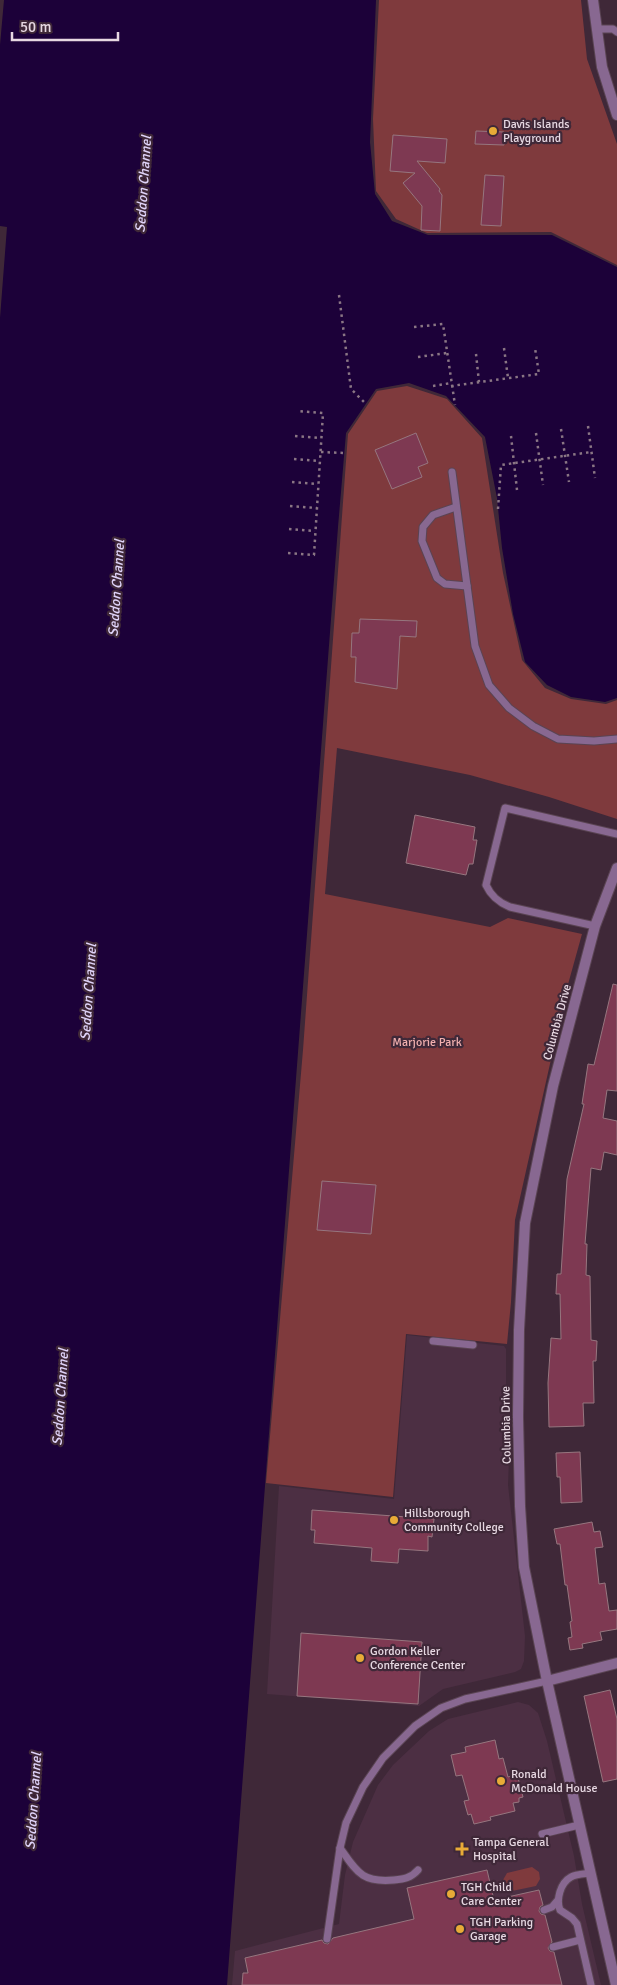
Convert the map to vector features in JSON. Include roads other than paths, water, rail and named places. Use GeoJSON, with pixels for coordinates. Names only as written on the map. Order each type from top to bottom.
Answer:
{"type":"FeatureCollection","features":[{"type":"Feature","properties":{"kind":"street"},"geometry":{"type":"LineString","coordinates":[[593,0],[602,67],[614,98],[617,116]]}},
{"type":"Feature","properties":{"kind":"street","name":"Columbia Drive"},"geometry":{"type":"LineString","coordinates":[[616,1985],[547,1681],[524,1567],[520,1506],[519,1330],[524,1232],[553,1086],[595,926],[617,868]]}},
{"type":"Feature","properties":{"kind":"street"},"geometry":{"type":"LineString","coordinates":[[547,1681],[617,1663]]}},
{"type":"Feature","properties":{"kind":"lane"},"geometry":{"type":"LineString","coordinates":[[596,28],[612,29],[617,32]]}},
{"type":"Feature","properties":{"kind":"lane"},"geometry":{"type":"LineString","coordinates":[[452,472],[475,646],[489,685],[509,708],[533,726],[558,739],[617,740]]}},
{"type":"Feature","properties":{"kind":"lane"},"geometry":{"type":"LineString","coordinates":[[456,507],[433,515],[423,527],[422,542],[436,578],[445,584],[467,586]]}},
{"type":"Feature","properties":{"kind":"lane"},"geometry":{"type":"LineString","coordinates":[[595,926],[510,907],[499,902],[489,892],[486,885],[505,808],[617,834]]}},
{"type":"Feature","properties":{"kind":"lane"},"geometry":{"type":"LineString","coordinates":[[433,1341],[473,1345]]}},
{"type":"Feature","properties":{"kind":"lane"},"geometry":{"type":"LineString","coordinates":[[327,1939],[340,1848],[349,1814],[373,1772],[409,1731],[427,1716],[441,1708],[465,1699],[547,1681]]}},
{"type":"Feature","properties":{"kind":"lane"},"geometry":{"type":"LineString","coordinates":[[542,1834],[579,1825]]}},
{"type":"Feature","properties":{"kind":"lane"},"geometry":{"type":"LineString","coordinates":[[340,1848],[354,1867],[372,1880],[402,1879],[411,1876],[418,1870]]}},
{"type":"Feature","properties":{"kind":"lane"},"geometry":{"type":"LineString","coordinates":[[544,1910],[552,1907],[558,1900],[562,1887],[569,1878],[591,1873]]}},
{"type":"Feature","properties":{"kind":"lane"},"geometry":{"type":"LineString","coordinates":[[558,1900],[560,1910],[575,1920],[591,1985]]}},
{"type":"Feature","properties":{"kind":"lane"},"geometry":{"type":"LineString","coordinates":[[553,1947],[580,1940]]}},
{"type":"Feature","properties":{"kind":"water","name":"Seddon Channel"},"geometry":{"type":"Polygon","coordinates":[[[4,0],[376,0],[370,142],[375,194],[392,221],[428,235],[552,235],[617,267],[617,698],[605,702],[571,697],[547,685],[525,662],[513,614],[502,548],[497,498],[485,437],[446,396],[409,383],[376,389],[346,433],[227,1985],[0,1985],[0,318],[7,227],[0,226],[0,45],[4,0]]]}},
{"type":"Feature","properties":{"kind":"place","name":"Davis Islands Playground"},"geometry":{"type":"Point","coordinates":[493,131]}},
{"type":"Feature","properties":{"kind":"place","name":"Hillsborough Community College"},"geometry":{"type":"Point","coordinates":[394,1520]}},
{"type":"Feature","properties":{"kind":"place","name":"Gordon Keller Conference Center"},"geometry":{"type":"Point","coordinates":[360,1658]}},
{"type":"Feature","properties":{"kind":"place","name":"Ronald McDonald House"},"geometry":{"type":"Point","coordinates":[501,1781]}},
{"type":"Feature","properties":{"kind":"place","name":"Tampa General Hospital"},"geometry":{"type":"Point","coordinates":[462,1849]}},
{"type":"Feature","properties":{"kind":"place","name":"TGH Child Care Center"},"geometry":{"type":"Point","coordinates":[451,1894]}},
{"type":"Feature","properties":{"kind":"place","name":"TGH Parking Garage"},"geometry":{"type":"Point","coordinates":[460,1929]}},
{"type":"Feature","properties":{"kind":"park label","name":"Marjorie Park"},"geometry":{"type":"Point","coordinates":[427,1042]}}]}
